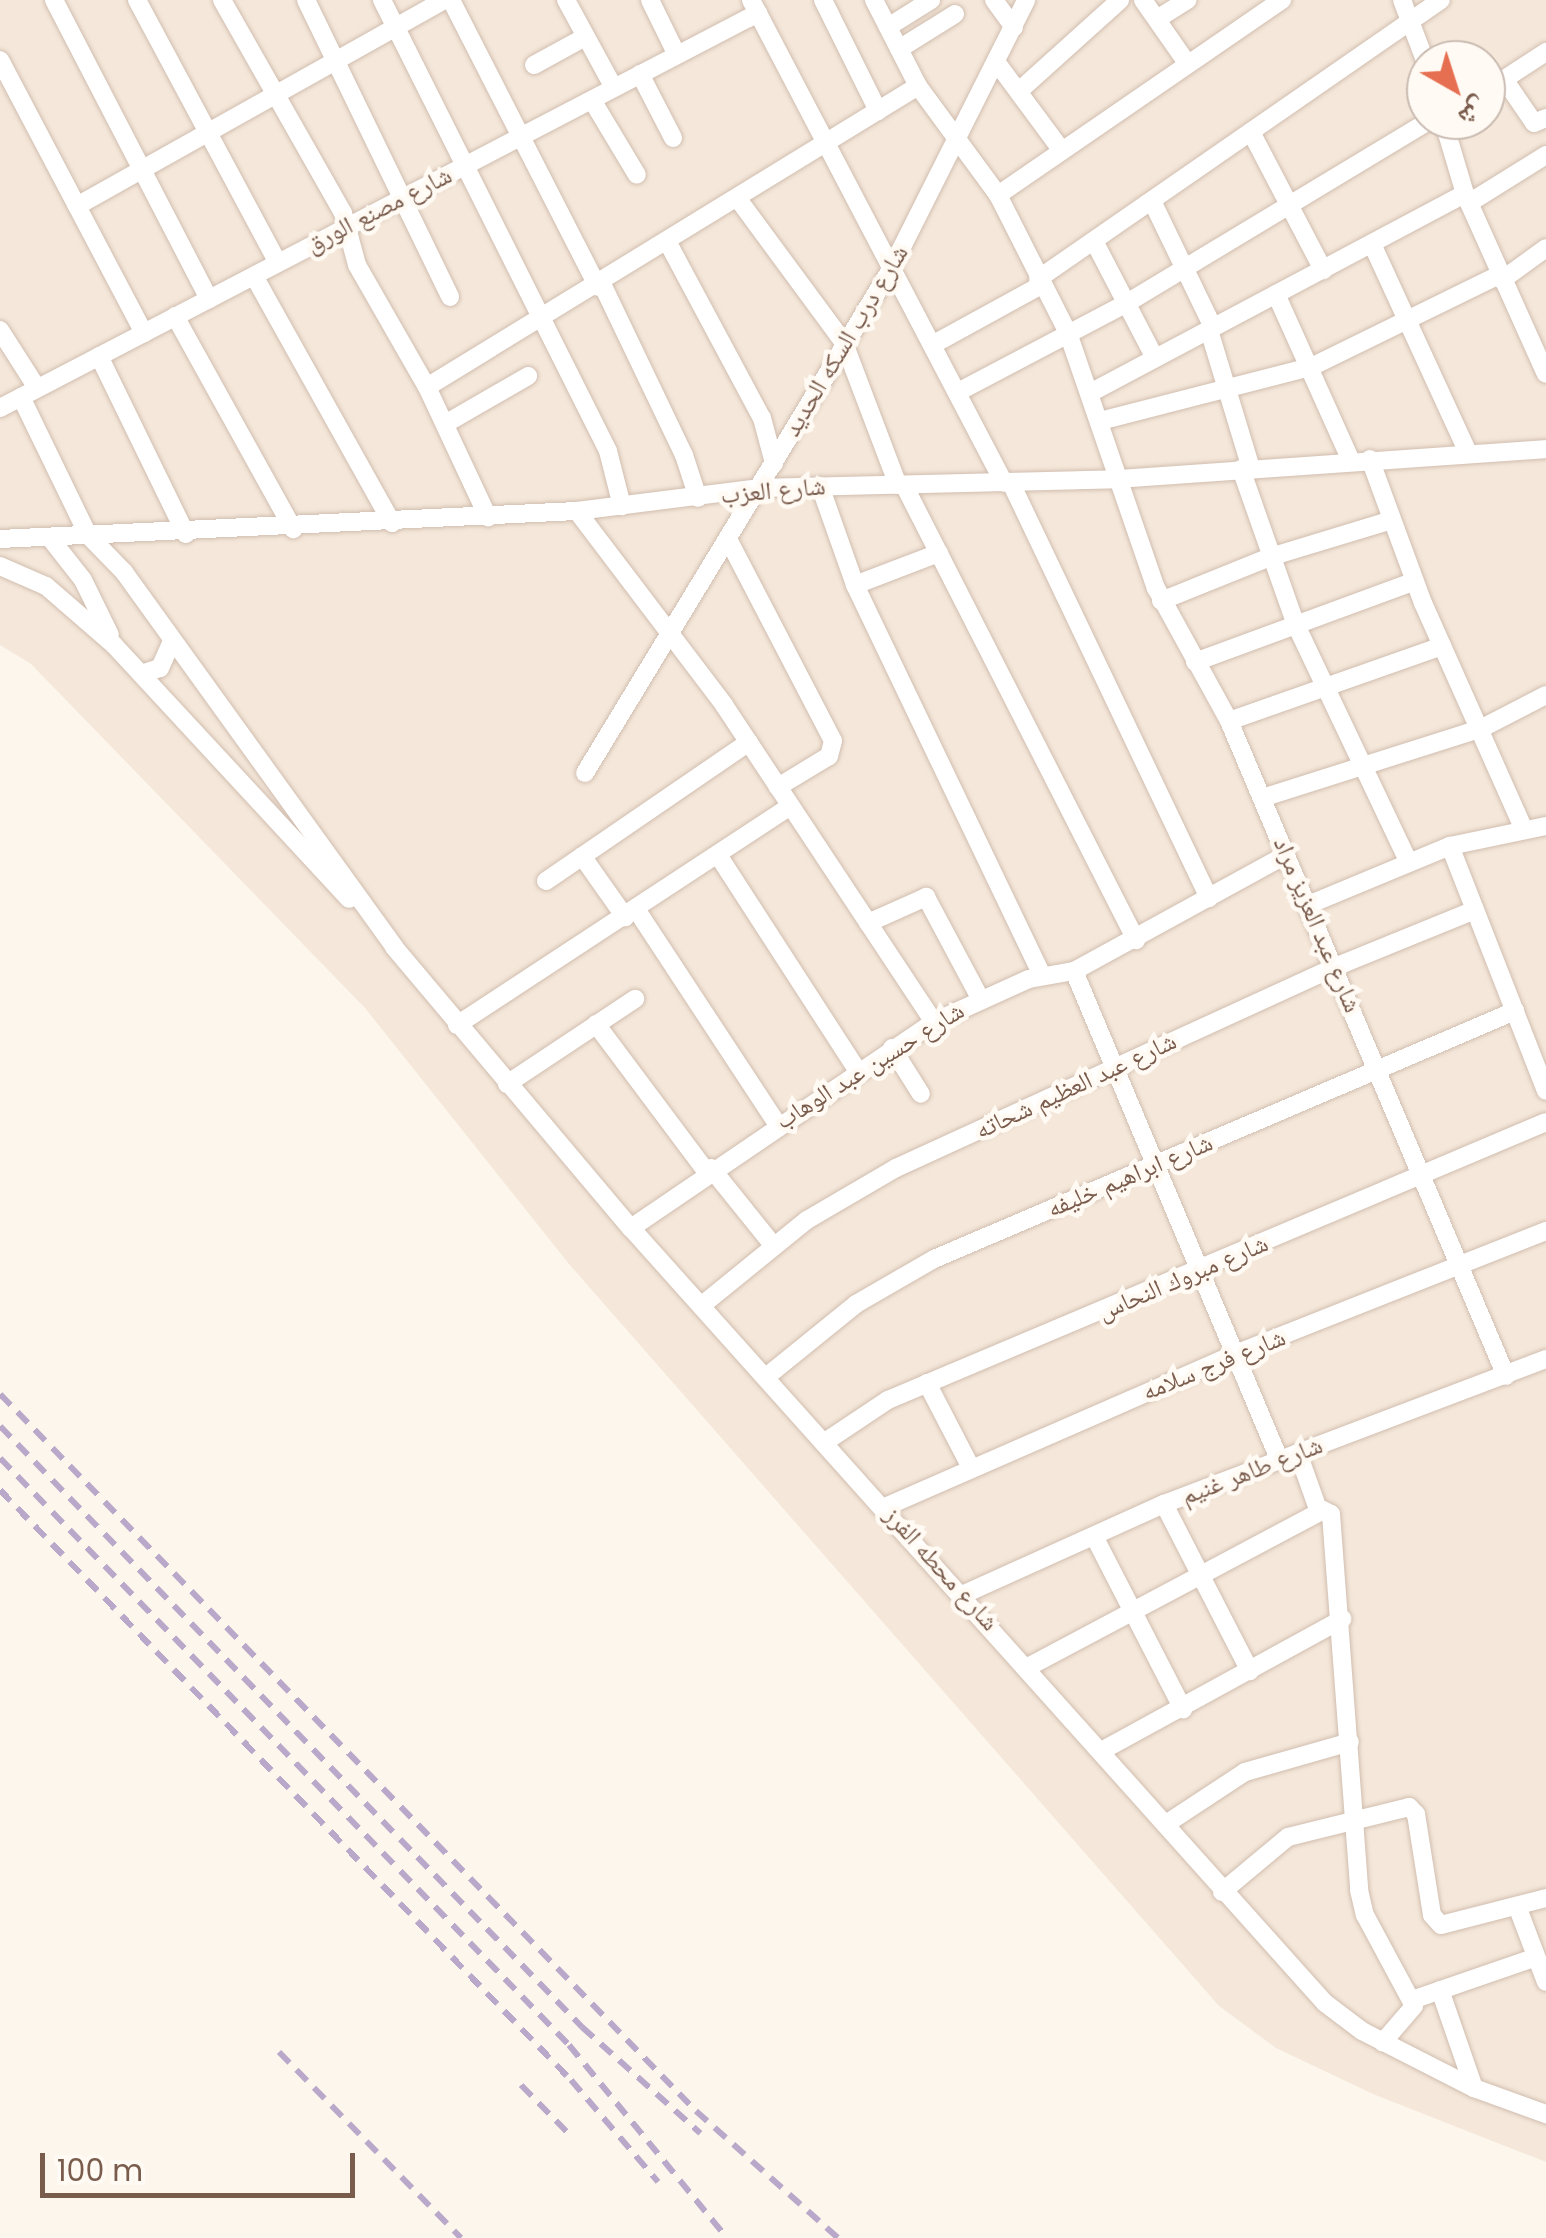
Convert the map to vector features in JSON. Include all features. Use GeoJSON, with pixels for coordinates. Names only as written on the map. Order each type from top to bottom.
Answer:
{"type":"FeatureCollection","features":[{"type":"Feature","properties":{"kind":"street"},"geometry":{"type":"LineString","coordinates":[[54,0],[139,171],[210,298]]}},
{"type":"Feature","properties":{"kind":"street"},"geometry":{"type":"LineString","coordinates":[[137,0],[278,262]]}},
{"type":"Feature","properties":{"kind":"street"},"geometry":{"type":"LineString","coordinates":[[222,0],[334,198],[356,265],[427,387],[488,517]]}},
{"type":"Feature","properties":{"kind":"street"},"geometry":{"type":"LineString","coordinates":[[306,0],[450,297]]}},
{"type":"Feature","properties":{"kind":"street"},"geometry":{"type":"LineString","coordinates":[[382,0],[462,167],[608,451],[622,506]]}},
{"type":"Feature","properties":{"kind":"street"},"geometry":{"type":"LineString","coordinates":[[77,206],[448,0],[524,135],[600,286],[698,498]]}},
{"type":"Feature","properties":{"kind":"street"},"geometry":{"type":"LineString","coordinates":[[566,0],[614,88]]}},
{"type":"Feature","properties":{"kind":"street"},"geometry":{"type":"LineString","coordinates":[[650,0],[677,56]]}},
{"type":"Feature","properties":{"kind":"street"},"geometry":{"type":"LineString","coordinates":[[822,0],[878,111]]}},
{"type":"Feature","properties":{"kind":"street","name":"شارع عبد العزيز مراد"},"geometry":{"type":"LineString","coordinates":[[874,0],[918,86],[957,145],[998,195],[1068,334],[1161,601],[1229,721],[1464,1266],[1506,1376]]}},
{"type":"Feature","properties":{"kind":"street"},"geometry":{"type":"LineString","coordinates":[[888,27],[931,0]]}},
{"type":"Feature","properties":{"kind":"street"},"geometry":{"type":"LineString","coordinates":[[994,0],[1014,28]]}},
{"type":"Feature","properties":{"kind":"street","name":"شارع درب السكه الحديد"},"geometry":{"type":"LineString","coordinates":[[585,773],[891,269],[957,145],[1026,0]]}},
{"type":"Feature","properties":{"kind":"street"},"geometry":{"type":"LineString","coordinates":[[1018,92],[1120,0]]}},
{"type":"Feature","properties":{"kind":"street"},"geometry":{"type":"LineString","coordinates":[[1143,0],[1188,63]]}},
{"type":"Feature","properties":{"kind":"street"},"geometry":{"type":"LineString","coordinates":[[1157,19],[1188,0]]}},
{"type":"Feature","properties":{"kind":"street"},"geometry":{"type":"LineString","coordinates":[[998,195],[1282,0]]}},
{"type":"Feature","properties":{"kind":"street"},"geometry":{"type":"LineString","coordinates":[[1402,0],[1419,40]]}},
{"type":"Feature","properties":{"kind":"street"},"geometry":{"type":"LineString","coordinates":[[932,345],[1039,282],[1442,0]]}},
{"type":"Feature","properties":{"kind":"street"},"geometry":{"type":"LineString","coordinates":[[754,7],[1008,483],[1209,898]]}},
{"type":"Feature","properties":{"kind":"street","name":"شارع مصنع الورق"},"geometry":{"type":"LineString","coordinates":[[0,408],[677,56],[754,7]]}},
{"type":"Feature","properties":{"kind":"street"},"geometry":{"type":"LineString","coordinates":[[899,49],[954,14]]}},
{"type":"Feature","properties":{"kind":"street"},"geometry":{"type":"LineString","coordinates":[[534,65],[585,37]]}},
{"type":"Feature","properties":{"kind":"street"},"geometry":{"type":"LineString","coordinates":[[1506,78],[1543,59]]}},
{"type":"Feature","properties":{"kind":"street"},"geometry":{"type":"LineString","coordinates":[[0,60],[144,332]]}},
{"type":"Feature","properties":{"kind":"street"},"geometry":{"type":"LineString","coordinates":[[997,63],[1062,151]]}},
{"type":"Feature","properties":{"kind":"street"},"geometry":{"type":"LineString","coordinates":[[640,74],[673,138]]}},
{"type":"Feature","properties":{"kind":"street"},"geometry":{"type":"LineString","coordinates":[[1506,82],[1532,121],[1543,120]]}},
{"type":"Feature","properties":{"kind":"street"},"geometry":{"type":"LineString","coordinates":[[427,387],[600,286],[918,86]]}},
{"type":"Feature","properties":{"kind":"street"},"geometry":{"type":"LineString","coordinates":[[592,100],[637,175]]}},
{"type":"Feature","properties":{"kind":"street"},"geometry":{"type":"LineString","coordinates":[[1251,132],[1293,204],[1323,270]]}},
{"type":"Feature","properties":{"kind":"street"},"geometry":{"type":"LineString","coordinates":[[958,392],[1188,267],[1406,135]]}},
{"type":"Feature","properties":{"kind":"street"},"geometry":{"type":"LineString","coordinates":[[1449,140],[1467,199],[1546,374]]}},
{"type":"Feature","properties":{"kind":"street"},"geometry":{"type":"LineString","coordinates":[[1090,392],[1546,155]]}},
{"type":"Feature","properties":{"kind":"street"},"geometry":{"type":"LineString","coordinates":[[738,199],[844,343],[901,485],[1136,940]]}},
{"type":"Feature","properties":{"kind":"street"},"geometry":{"type":"LineString","coordinates":[[1152,201],[1188,267],[1211,329],[1270,557],[1296,625],[1408,863]]}},
{"type":"Feature","properties":{"kind":"street"},"geometry":{"type":"LineString","coordinates":[[1094,241],[1155,358]]}},
{"type":"Feature","properties":{"kind":"street"},"geometry":{"type":"LineString","coordinates":[[668,243],[762,418],[774,464]]}},
{"type":"Feature","properties":{"kind":"street"},"geometry":{"type":"LineString","coordinates":[[1372,244],[1468,453]]}},
{"type":"Feature","properties":{"kind":"street"},"geometry":{"type":"LineString","coordinates":[[1100,421],[1311,366],[1501,277],[1546,248]]}},
{"type":"Feature","properties":{"kind":"street"},"geometry":{"type":"LineString","coordinates":[[254,276],[392,523]]}},
{"type":"Feature","properties":{"kind":"street"},"geometry":{"type":"LineString","coordinates":[[1276,294],[1392,520],[1414,582],[1524,830]]}},
{"type":"Feature","properties":{"kind":"street"},"geometry":{"type":"LineString","coordinates":[[176,316],[293,529]]}},
{"type":"Feature","properties":{"kind":"street"},"geometry":{"type":"LineString","coordinates":[[1530,341],[1546,328]]}},
{"type":"Feature","properties":{"kind":"street","name":"شارع محطه الفرز"},"geometry":{"type":"LineString","coordinates":[[0,330],[30,392],[88,535],[124,572],[394,947]]}},
{"type":"Feature","properties":{"kind":"street"},"geometry":{"type":"LineString","coordinates":[[99,356],[186,534]]}},
{"type":"Feature","properties":{"kind":"street"},"geometry":{"type":"LineString","coordinates":[[445,424],[528,376]]}},
{"type":"Feature","properties":{"kind":"street","name":"شارع العزب"},"geometry":{"type":"LineString","coordinates":[[0,539],[293,529],[578,511],[758,488],[1118,480],[1360,460],[1546,450]]}},
{"type":"Feature","properties":{"kind":"street"},"geometry":{"type":"LineString","coordinates":[[820,486],[855,586],[1042,976]]}},
{"type":"Feature","properties":{"kind":"street"},"geometry":{"type":"LineString","coordinates":[[578,511],[749,742],[934,1022]]}},
{"type":"Feature","properties":{"kind":"street"},"geometry":{"type":"LineString","coordinates":[[1161,601],[1270,557],[1392,520]]}},
{"type":"Feature","properties":{"kind":"street"},"geometry":{"type":"LineString","coordinates":[[50,538],[88,589],[114,645]]}},
{"type":"Feature","properties":{"kind":"street"},"geometry":{"type":"LineString","coordinates":[[728,541],[833,741],[829,756],[778,787]]}},
{"type":"Feature","properties":{"kind":"street"},"geometry":{"type":"LineString","coordinates":[[855,586],[939,554]]}},
{"type":"Feature","properties":{"kind":"street","name":"شارع محطه الفرز"},"geometry":{"type":"LineString","coordinates":[[0,566],[46,586],[114,645],[184,718],[394,947],[631,1228],[886,1507],[1222,1892],[1325,2003],[1383,2042],[1474,2088],[1546,2111]]}},
{"type":"Feature","properties":{"kind":"street"},"geometry":{"type":"LineString","coordinates":[[1195,662],[1414,582]]}},
{"type":"Feature","properties":{"kind":"street"},"geometry":{"type":"LineString","coordinates":[[141,674],[165,663],[172,641]]}},
{"type":"Feature","properties":{"kind":"street"},"geometry":{"type":"LineString","coordinates":[[1229,721],[1442,646]]}},
{"type":"Feature","properties":{"kind":"street"},"geometry":{"type":"LineString","coordinates":[[184,718],[210,692]]}},
{"type":"Feature","properties":{"kind":"street"},"geometry":{"type":"LineString","coordinates":[[1262,798],[1480,728],[1546,695]]}},
{"type":"Feature","properties":{"kind":"street"},"geometry":{"type":"LineString","coordinates":[[546,881],[749,742]]}},
{"type":"Feature","properties":{"kind":"street"},"geometry":{"type":"LineString","coordinates":[[458,1025],[792,806]]}},
{"type":"Feature","properties":{"kind":"street"},"geometry":{"type":"LineString","coordinates":[[1308,906],[1450,846],[1546,826]]}},
{"type":"Feature","properties":{"kind":"street"},"geometry":{"type":"LineString","coordinates":[[1450,846],[1546,1091]]}},
{"type":"Feature","properties":{"kind":"street"},"geometry":{"type":"LineString","coordinates":[[718,855],[858,1070]]}},
{"type":"Feature","properties":{"kind":"street","name":"شارع حسين عبد الوهاب"},"geometry":{"type":"LineString","coordinates":[[631,1228],[709,1169],[934,1022],[980,998],[1042,976],[1074,971],[1286,855]]}},
{"type":"Feature","properties":{"kind":"street"},"geometry":{"type":"LineString","coordinates":[[582,856],[631,913],[776,1124]]}},
{"type":"Feature","properties":{"kind":"street"},"geometry":{"type":"LineString","coordinates":[[868,923],[926,897],[980,998]]}},
{"type":"Feature","properties":{"kind":"street","name":"شارع عبد العظيم شحاته"},"geometry":{"type":"LineString","coordinates":[[702,1306],[773,1245],[896,1168],[1335,967],[1475,910]]}},
{"type":"Feature","properties":{"kind":"street"},"geometry":{"type":"LineString","coordinates":[[1074,971],[1279,1459]]}},
{"type":"Feature","properties":{"kind":"street"},"geometry":{"type":"LineString","coordinates":[[508,1084],[635,999]]}},
{"type":"Feature","properties":{"kind":"street","name":"شارع ابراهيم خليفه"},"geometry":{"type":"LineString","coordinates":[[766,1377],[894,1280],[1514,1010]]}},
{"type":"Feature","properties":{"kind":"street"},"geometry":{"type":"LineString","coordinates":[[596,1024],[773,1245]]}},
{"type":"Feature","properties":{"kind":"street"},"geometry":{"type":"LineString","coordinates":[[892,1048],[921,1094]]}},
{"type":"Feature","properties":{"kind":"street","name":"شارع مبروك النحاس"},"geometry":{"type":"LineString","coordinates":[[826,1442],[866,1410],[1546,1122]]}},
{"type":"Feature","properties":{"kind":"street","name":"شارع فرج سلامه"},"geometry":{"type":"LineString","coordinates":[[886,1507],[1235,1354],[1546,1231]]}},
{"type":"Feature","properties":{"kind":"street","name":"شارع طاهر غنيم"},"geometry":{"type":"LineString","coordinates":[[962,1595],[1164,1504],[1546,1359]]}},
{"type":"Feature","properties":{"kind":"street"},"geometry":{"type":"LineString","coordinates":[[927,1383],[971,1468]]}},
{"type":"Feature","properties":{"kind":"street"},"geometry":{"type":"LineString","coordinates":[[1298,1453],[1321,1511],[1334,1516],[1361,1903],[1412,2000],[1413,2013],[1383,2042]]}},
{"type":"Feature","properties":{"kind":"street"},"geometry":{"type":"LineString","coordinates":[[1164,1504],[1250,1671]]}},
{"type":"Feature","properties":{"kind":"street"},"geometry":{"type":"LineString","coordinates":[[1028,1668],[1321,1511]]}},
{"type":"Feature","properties":{"kind":"street"},"geometry":{"type":"LineString","coordinates":[[1094,1536],[1183,1709]]}},
{"type":"Feature","properties":{"kind":"street"},"geometry":{"type":"LineString","coordinates":[[1102,1750],[1342,1619]]}},
{"type":"Feature","properties":{"kind":"street"},"geometry":{"type":"LineString","coordinates":[[1166,1824],[1245,1772],[1350,1742]]}},
{"type":"Feature","properties":{"kind":"street"},"geometry":{"type":"LineString","coordinates":[[1222,1892],[1288,1837],[1354,1816],[1414,1810],[1432,1915],[1447,1926],[1546,1898]]}},
{"type":"Feature","properties":{"kind":"street"},"geometry":{"type":"LineString","coordinates":[[1517,1906],[1546,1981]]}},
{"type":"Feature","properties":{"kind":"street"},"geometry":{"type":"LineString","coordinates":[[1412,2000],[1536,1956]]}},
{"type":"Feature","properties":{"kind":"street"},"geometry":{"type":"LineString","coordinates":[[1440,1990],[1474,2088]]}},
{"type":"Feature","properties":{"kind":"shaded area"},"geometry":{"type":"Polygon","coordinates":[[[0,0],[1546,0],[1546,2162],[1373,2094],[1276,2048],[1219,2006],[569,1264],[365,1008],[31,664],[0,645],[0,0]]]}},
{"type":"Feature","properties":{"kind":"railway"},"geometry":{"type":"LineString","coordinates":[[0,1394],[696,2111],[838,2238]]}},
{"type":"Feature","properties":{"kind":"railway"},"geometry":{"type":"LineString","coordinates":[[0,1426],[582,2027],[700,2133]]}},
{"type":"Feature","properties":{"kind":"railway"},"geometry":{"type":"LineString","coordinates":[[0,1458],[569,2045],[727,2238]]}},
{"type":"Feature","properties":{"kind":"railway"},"geometry":{"type":"LineString","coordinates":[[0,1490],[571,2080],[658,2182]]}},
{"type":"Feature","properties":{"kind":"railway"},"geometry":{"type":"LineString","coordinates":[[279,2052],[461,2238]]}},
{"type":"Feature","properties":{"kind":"railway"},"geometry":{"type":"LineString","coordinates":[[521,2085],[571,2136]]}}]}
